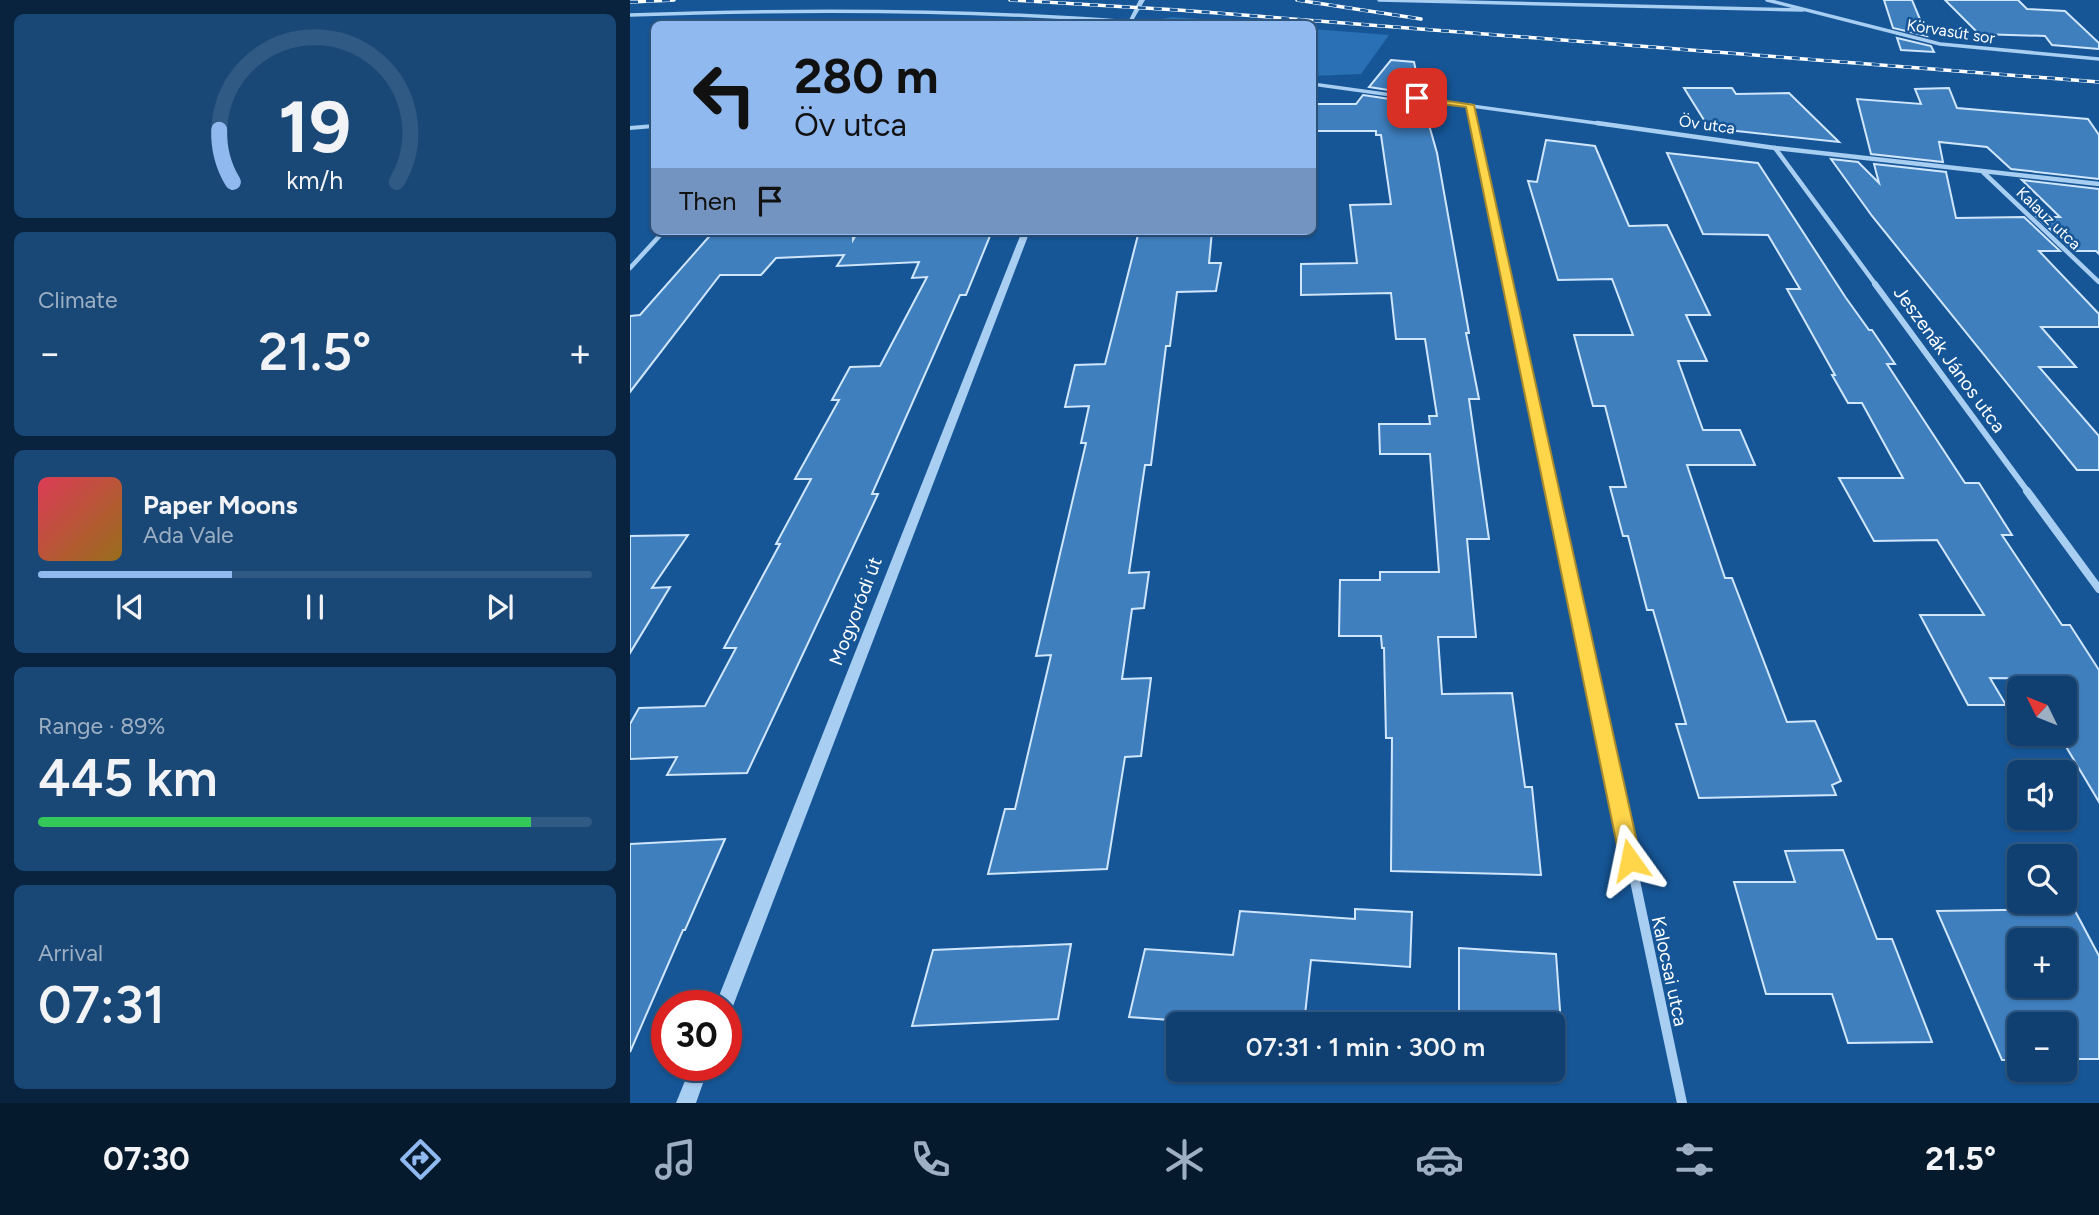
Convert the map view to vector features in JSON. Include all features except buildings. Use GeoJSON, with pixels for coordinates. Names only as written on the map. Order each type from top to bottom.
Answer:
{"type":"FeatureCollection","features":[{"type":"Feature","properties":{"kind":"street"},"geometry":{"type":"LineString","coordinates":[[1131,21],[1142,0]]}},
{"type":"Feature","properties":{"kind":"street"},"geometry":{"type":"LineString","coordinates":[[1379,0],[1802,10]]}},
{"type":"Feature","properties":{"kind":"street"},"geometry":{"type":"LineString","coordinates":[[1767,0],[1802,10]]}},
{"type":"Feature","properties":{"kind":"street"},"geometry":{"type":"LineString","coordinates":[[630,15],[750,10],[1055,16],[1109,21]]}},
{"type":"Feature","properties":{"kind":"street","name":"Körvasút sor"},"geometry":{"type":"LineString","coordinates":[[1802,10],[1940,44],[2099,59]]}},
{"type":"Feature","properties":{"kind":"street","name":"Öv utca"},"geometry":{"type":"LineString","coordinates":[[1316,85],[1775,148],[2099,184]]}},
{"type":"Feature","properties":{"kind":"street","name":"Kalocsai utca"},"geometry":{"type":"LineString","coordinates":[[1470,105],[1682,1103]]}},
{"type":"Feature","properties":{"kind":"street"},"geometry":{"type":"LineString","coordinates":[[630,128],[651,126]]}},
{"type":"Feature","properties":{"kind":"street","name":"Jeszenák János utca"},"geometry":{"type":"LineString","coordinates":[[1775,148],[2099,589]]}},
{"type":"Feature","properties":{"kind":"street","name":"Kalauz utca"},"geometry":{"type":"LineString","coordinates":[[1983,171],[2099,282]]}},
{"type":"Feature","properties":{"kind":"street"},"geometry":{"type":"LineString","coordinates":[[630,268],[660,235]]}},
{"type":"Feature","properties":{"kind":"street","name":"Mogyoródi út"},"geometry":{"type":"LineString","coordinates":[[730,990],[1024,235]]}},
{"type":"Feature","properties":{"kind":"street"},"geometry":{"type":"LineString","coordinates":[[686,1103],[695,1081]]}},
{"type":"Feature","properties":{"kind":"shaded area"},"geometry":{"type":"Polygon","coordinates":[[[1173,17],[1226,21],[1149,21],[1173,17]]]}},
{"type":"Feature","properties":{"kind":"shaded area"},"geometry":{"type":"Polygon","coordinates":[[[1316,29],[1389,35],[1361,74],[1316,76],[1316,29]]]}},
{"type":"Feature","properties":{"kind":"railway"},"geometry":{"type":"LineString","coordinates":[[630,2],[674,0]]}},
{"type":"Feature","properties":{"kind":"railway"},"geometry":{"type":"LineString","coordinates":[[1010,0],[1178,10],[2099,82]]}},
{"type":"Feature","properties":{"kind":"railway"},"geometry":{"type":"LineString","coordinates":[[1297,0],[1421,19]]}},
{"type":"Feature","properties":{"kind":"route"},"geometry":{"type":"LineString","coordinates":[[1417,98],[1470,105],[1630,860]]}}]}
